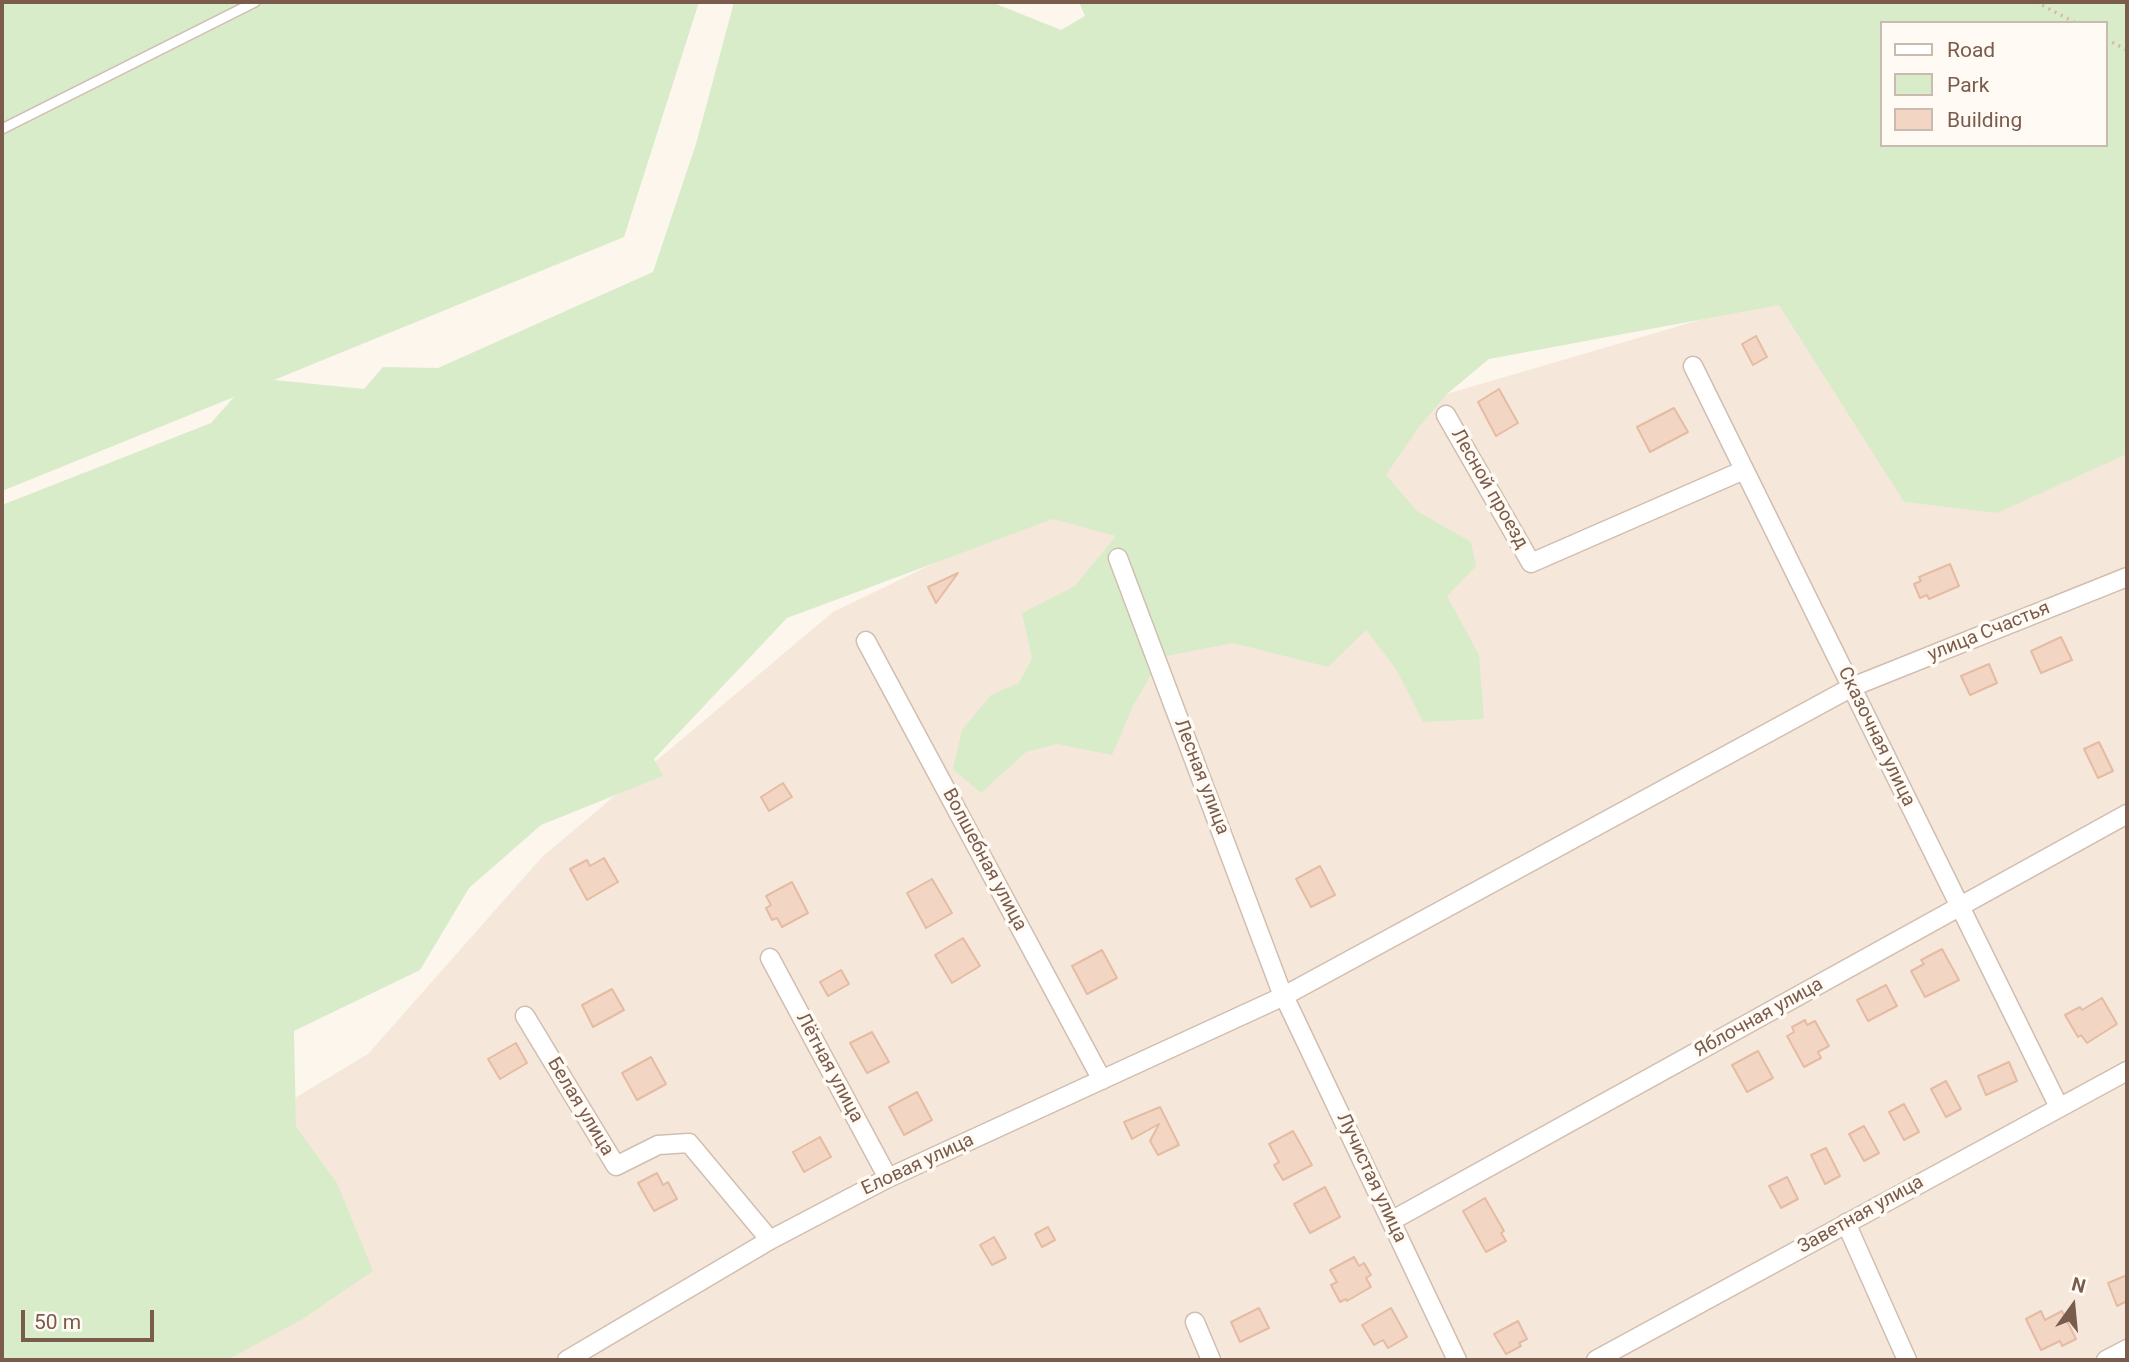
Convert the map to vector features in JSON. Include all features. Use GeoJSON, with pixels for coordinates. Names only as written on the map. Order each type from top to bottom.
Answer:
{"type":"FeatureCollection","features":[{"type":"Feature","properties":{"kind":"street","name":"Сказочная улица"},"geometry":{"type":"LineString","coordinates":[[1693,366],[2059,1107]]}},
{"type":"Feature","properties":{"kind":"street","name":"Лесной проезд"},"geometry":{"type":"LineString","coordinates":[[1446,415],[1531,563],[1744,470]]}},
{"type":"Feature","properties":{"kind":"street","name":"Лесная улица"},"geometry":{"type":"LineString","coordinates":[[1118,558],[1283,996]]}},
{"type":"Feature","properties":{"kind":"street","name":"улица Счастья"},"geometry":{"type":"LineString","coordinates":[[1283,996],[1852,687],[2127,577]]}},
{"type":"Feature","properties":{"kind":"street","name":"Волшебная улица"},"geometry":{"type":"LineString","coordinates":[[866,641],[1102,1080]]}},
{"type":"Feature","properties":{"kind":"street","name":"Яблочная улица"},"geometry":{"type":"LineString","coordinates":[[1391,1221],[2127,814]]}},
{"type":"Feature","properties":{"kind":"street","name":"Лётная улица"},"geometry":{"type":"LineString","coordinates":[[770,958],[888,1178]]}},
{"type":"Feature","properties":{"kind":"street","name":"Еловая улица"},"geometry":{"type":"LineString","coordinates":[[567,1360],[770,1240],[888,1178],[1283,996]]}},
{"type":"Feature","properties":{"kind":"street","name":"Лучистая улица"},"geometry":{"type":"LineString","coordinates":[[1283,996],[1457,1360]]}},
{"type":"Feature","properties":{"kind":"street","name":"Белая улица"},"geometry":{"type":"LineString","coordinates":[[525,1016],[616,1166],[659,1145],[689,1143],[770,1240]]}},
{"type":"Feature","properties":{"kind":"street","name":"Заветная улица"},"geometry":{"type":"LineString","coordinates":[[1596,1360],[2127,1071]]}},
{"type":"Feature","properties":{"kind":"street"},"geometry":{"type":"LineString","coordinates":[[1846,1223],[1907,1360]]}},
{"type":"Feature","properties":{"kind":"street"},"geometry":{"type":"LineString","coordinates":[[1195,1322],[1210,1360]]}},
{"type":"Feature","properties":{"kind":"street"},"geometry":{"type":"LineString","coordinates":[[2106,1360],[2127,1349]]}},
{"type":"Feature","properties":{"kind":"lane"},"geometry":{"type":"LineString","coordinates":[[2,130],[255,2]]}},
{"type":"Feature","properties":{"kind":"path"},"geometry":{"type":"LineString","coordinates":[[2036,2],[2072,21]]}},
{"type":"Feature","properties":{"kind":"path"},"geometry":{"type":"LineString","coordinates":[[2108,40],[2127,50]]}},
{"type":"Feature","properties":{"kind":"shaded area"},"geometry":{"type":"Polygon","coordinates":[[[2127,272],[2127,1360],[2,1360],[2,1274],[368,1054],[542,857],[833,612],[1036,514],[1768,300],[2127,272]]]}},
{"type":"Feature","properties":{"kind":"green space"},"geometry":{"type":"Polygon","coordinates":[[[2,2],[699,2],[624,237],[274,380],[364,389],[383,367],[438,368],[653,272],[696,144],[734,2],[991,2],[1061,30],[1085,16],[1079,2],[2127,2],[2127,454],[1997,513],[1904,502],[1779,305],[1489,359],[1447,394],[1418,428],[1386,475],[1417,511],[1471,542],[1476,566],[1447,596],[1479,655],[1484,719],[1423,722],[1396,669],[1366,630],[1328,667],[1233,643],[1161,657],[1133,706],[1112,755],[1057,744],[1026,752],[981,793],[953,769],[962,730],[991,695],[1019,683],[1032,658],[1022,613],[1075,586],[1116,536],[1053,519],[787,618],[654,759],[663,776],[541,825],[469,888],[420,970],[294,1031],[296,1127],[337,1183],[373,1271],[301,1320],[227,1360],[2,1360],[2,505],[211,423],[234,397],[2,491],[2,2]]]}},
{"type":"Feature","properties":{"kind":"building"},"geometry":{"type":"Polygon","coordinates":[[[1756,336],[1767,357],[1753,365],[1742,344],[1756,336]]]}},
{"type":"Feature","properties":{"kind":"building"},"geometry":{"type":"Polygon","coordinates":[[[1499,389],[1518,423],[1496,436],[1478,402],[1499,389]]]}},
{"type":"Feature","properties":{"kind":"building"},"geometry":{"type":"Polygon","coordinates":[[[1674,408],[1688,432],[1650,452],[1637,427],[1674,408]]]}},
{"type":"Feature","properties":{"kind":"building"},"geometry":{"type":"Polygon","coordinates":[[[1950,564],[1959,586],[1929,599],[1927,595],[1920,598],[1914,584],[1921,581],[1919,577],[1950,564]]]}},
{"type":"Feature","properties":{"kind":"building"},"geometry":{"type":"Polygon","coordinates":[[[958,573],[936,603],[928,587],[958,573]]]}},
{"type":"Feature","properties":{"kind":"building"},"geometry":{"type":"Polygon","coordinates":[[[2061,637],[2072,660],[2041,673],[2031,651],[2061,637]]]}},
{"type":"Feature","properties":{"kind":"building"},"geometry":{"type":"Polygon","coordinates":[[[1989,664],[1997,683],[1970,695],[1961,676],[1989,664]]]}},
{"type":"Feature","properties":{"kind":"building"},"geometry":{"type":"Polygon","coordinates":[[[2099,742],[2113,771],[2098,778],[2084,749],[2099,742]]]}},
{"type":"Feature","properties":{"kind":"building"},"geometry":{"type":"Polygon","coordinates":[[[783,783],[792,797],[769,811],[761,797],[783,783]]]}},
{"type":"Feature","properties":{"kind":"building"},"geometry":{"type":"Polygon","coordinates":[[[604,858],[618,882],[587,900],[570,869],[587,860],[590,866],[604,858]]]}},
{"type":"Feature","properties":{"kind":"building"},"geometry":{"type":"Polygon","coordinates":[[[1320,866],[1335,895],[1311,907],[1296,879],[1320,866]]]}},
{"type":"Feature","properties":{"kind":"building"},"geometry":{"type":"Polygon","coordinates":[[[932,879],[952,913],[926,928],[907,893],[932,879]]]}},
{"type":"Feature","properties":{"kind":"building"},"geometry":{"type":"Polygon","coordinates":[[[792,882],[808,913],[782,927],[777,918],[772,920],[766,908],[771,905],[766,896],[792,882]]]}},
{"type":"Feature","properties":{"kind":"building"},"geometry":{"type":"Polygon","coordinates":[[[963,938],[980,966],[952,983],[935,955],[963,938]]]}},
{"type":"Feature","properties":{"kind":"building"},"geometry":{"type":"Polygon","coordinates":[[[1942,949],[1959,980],[1925,997],[1911,971],[1924,964],[1921,960],[1942,949]]]}},
{"type":"Feature","properties":{"kind":"building"},"geometry":{"type":"Polygon","coordinates":[[[1102,950],[1117,978],[1087,994],[1072,966],[1102,950]]]}},
{"type":"Feature","properties":{"kind":"building"},"geometry":{"type":"Polygon","coordinates":[[[841,970],[849,984],[828,996],[820,982],[841,970]]]}},
{"type":"Feature","properties":{"kind":"building"},"geometry":{"type":"Polygon","coordinates":[[[1886,985],[1897,1006],[1868,1021],[1857,1000],[1886,985]]]}},
{"type":"Feature","properties":{"kind":"building"},"geometry":{"type":"Polygon","coordinates":[[[612,989],[624,1010],[593,1027],[582,1005],[612,989]]]}},
{"type":"Feature","properties":{"kind":"building"},"geometry":{"type":"Polygon","coordinates":[[[2102,998],[2117,1024],[2087,1043],[2081,1035],[2078,1037],[2065,1015],[2080,1007],[2082,1010],[2102,998]]]}},
{"type":"Feature","properties":{"kind":"building"},"geometry":{"type":"Polygon","coordinates":[[[1805,1020],[1807,1025],[1815,1021],[1829,1046],[1818,1052],[1821,1058],[1804,1067],[1787,1036],[1794,1032],[1792,1027],[1805,1020]]]}},
{"type":"Feature","properties":{"kind":"building"},"geometry":{"type":"Polygon","coordinates":[[[872,1032],[889,1062],[867,1073],[850,1043],[872,1032]]]}},
{"type":"Feature","properties":{"kind":"building"},"geometry":{"type":"Polygon","coordinates":[[[516,1043],[527,1063],[500,1079],[488,1059],[516,1043]]]}},
{"type":"Feature","properties":{"kind":"building"},"geometry":{"type":"Polygon","coordinates":[[[1758,1051],[1773,1078],[1747,1092],[1732,1065],[1758,1051]]]}},
{"type":"Feature","properties":{"kind":"building"},"geometry":{"type":"Polygon","coordinates":[[[651,1057],[666,1084],[637,1100],[622,1073],[651,1057]]]}},
{"type":"Feature","properties":{"kind":"building"},"geometry":{"type":"Polygon","coordinates":[[[2009,1062],[2017,1081],[1986,1095],[1978,1076],[2009,1062]]]}},
{"type":"Feature","properties":{"kind":"building"},"geometry":{"type":"Polygon","coordinates":[[[1946,1081],[1961,1109],[1946,1117],[1931,1089],[1946,1081]]]}},
{"type":"Feature","properties":{"kind":"building"},"geometry":{"type":"Polygon","coordinates":[[[917,1092],[932,1120],[904,1135],[889,1107],[917,1092]]]}},
{"type":"Feature","properties":{"kind":"building"},"geometry":{"type":"Polygon","coordinates":[[[1904,1104],[1919,1132],[1904,1140],[1889,1112],[1904,1104]]]}},
{"type":"Feature","properties":{"kind":"building"},"geometry":{"type":"Polygon","coordinates":[[[1160,1107],[1179,1145],[1158,1155],[1150,1141],[1159,1124],[1132,1139],[1124,1122],[1160,1107]]]}},
{"type":"Feature","properties":{"kind":"building"},"geometry":{"type":"Polygon","coordinates":[[[1864,1126],[1879,1153],[1864,1161],[1849,1134],[1864,1126]]]}},
{"type":"Feature","properties":{"kind":"building"},"geometry":{"type":"Polygon","coordinates":[[[1293,1131],[1312,1165],[1283,1180],[1274,1165],[1279,1162],[1269,1144],[1293,1131]]]}},
{"type":"Feature","properties":{"kind":"building"},"geometry":{"type":"Polygon","coordinates":[[[820,1137],[831,1157],[804,1172],[793,1152],[820,1137]]]}},
{"type":"Feature","properties":{"kind":"building"},"geometry":{"type":"Polygon","coordinates":[[[1826,1148],[1840,1176],[1825,1184],[1811,1155],[1826,1148]]]}},
{"type":"Feature","properties":{"kind":"building"},"geometry":{"type":"Polygon","coordinates":[[[657,1173],[663,1185],[668,1182],[677,1199],[654,1211],[638,1183],[657,1173]]]}},
{"type":"Feature","properties":{"kind":"building"},"geometry":{"type":"Polygon","coordinates":[[[1787,1177],[1798,1199],[1781,1208],[1769,1186],[1787,1177]]]}},
{"type":"Feature","properties":{"kind":"building"},"geometry":{"type":"Polygon","coordinates":[[[1325,1187],[1340,1217],[1310,1233],[1294,1204],[1325,1187]]]}},
{"type":"Feature","properties":{"kind":"building"},"geometry":{"type":"Polygon","coordinates":[[[1485,1198],[1504,1231],[1501,1233],[1506,1241],[1486,1252],[1463,1211],[1485,1198]]]}},
{"type":"Feature","properties":{"kind":"building"},"geometry":{"type":"Polygon","coordinates":[[[1048,1227],[1055,1240],[1042,1247],[1035,1234],[1048,1227]]]}},
{"type":"Feature","properties":{"kind":"building"},"geometry":{"type":"Polygon","coordinates":[[[994,1237],[1006,1258],[992,1265],[980,1245],[994,1237]]]}},
{"type":"Feature","properties":{"kind":"building"},"geometry":{"type":"Polygon","coordinates":[[[1354,1257],[1359,1266],[1364,1263],[1371,1275],[1366,1278],[1371,1287],[1347,1301],[1346,1299],[1340,1302],[1331,1285],[1337,1282],[1330,1270],[1354,1257]]]}},
{"type":"Feature","properties":{"kind":"building"},"geometry":{"type":"Polygon","coordinates":[[[2127,1275],[2127,1301],[2117,1306],[2108,1283],[2127,1275]]]}},
{"type":"Feature","properties":{"kind":"building"},"geometry":{"type":"Polygon","coordinates":[[[1259,1308],[1269,1328],[1240,1342],[1231,1322],[1259,1308]]]}},
{"type":"Feature","properties":{"kind":"building"},"geometry":{"type":"Polygon","coordinates":[[[1391,1308],[1407,1337],[1388,1348],[1383,1340],[1374,1345],[1362,1325],[1391,1308]]]}},
{"type":"Feature","properties":{"kind":"building"},"geometry":{"type":"Polygon","coordinates":[[[2041,1311],[2045,1320],[2062,1311],[2076,1339],[2062,1346],[2060,1341],[2041,1350],[2026,1319],[2041,1311]]]}},
{"type":"Feature","properties":{"kind":"building"},"geometry":{"type":"Polygon","coordinates":[[[1518,1321],[1527,1339],[1519,1343],[1521,1346],[1506,1354],[1494,1334],[1518,1321]]]}}]}
